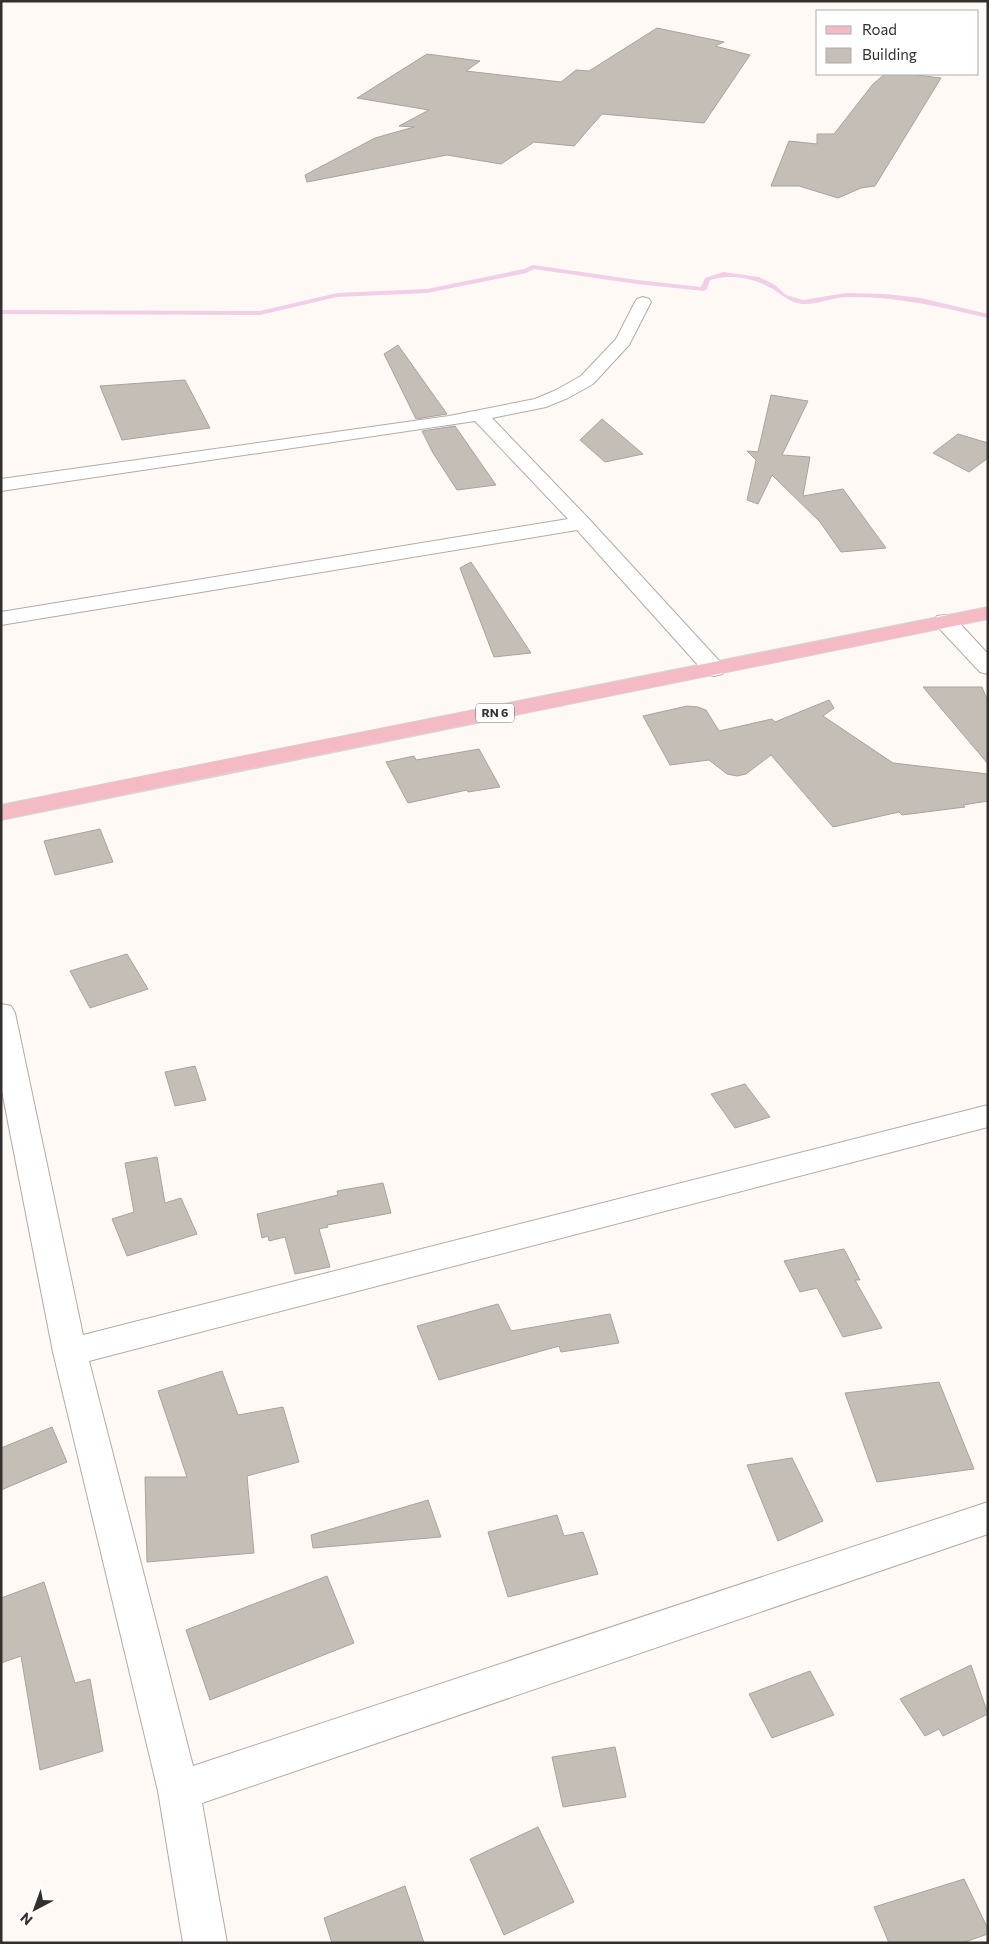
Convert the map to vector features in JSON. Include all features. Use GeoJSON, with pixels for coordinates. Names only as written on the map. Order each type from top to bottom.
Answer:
{"type":"FeatureCollection","features":[{"type":"Feature","properties":{"kind":"main road","name":"RN 6"},"geometry":{"type":"LineString","coordinates":[[1,813],[267,757],[988,613]]}},
{"type":"Feature","properties":{"kind":"street"},"geometry":{"type":"LineString","coordinates":[[1,485],[480,416],[540,403],[562,394],[587,380],[623,341],[643,302]]}},
{"type":"Feature","properties":{"kind":"street"},"geometry":{"type":"LineString","coordinates":[[480,416],[582,523],[714,669]]}},
{"type":"Feature","properties":{"kind":"street"},"geometry":{"type":"LineString","coordinates":[[1,619],[582,523]]}},
{"type":"Feature","properties":{"kind":"street"},"geometry":{"type":"LineString","coordinates":[[945,621],[988,667]]}},
{"type":"Feature","properties":{"kind":"street"},"geometry":{"type":"LineString","coordinates":[[1,1012],[70,1352],[178,1791],[205,1943]]}},
{"type":"Feature","properties":{"kind":"street"},"geometry":{"type":"LineString","coordinates":[[70,1352],[988,1116]]}},
{"type":"Feature","properties":{"kind":"street"},"geometry":{"type":"LineString","coordinates":[[178,1791],[988,1518]]}},
{"type":"Feature","properties":{"kind":"building"},"geometry":{"type":"Polygon","coordinates":[[[657,28],[724,42],[715,46],[750,55],[704,123],[602,114],[574,146],[534,142],[501,164],[447,155],[307,182],[305,175],[375,138],[414,127],[399,126],[429,110],[357,98],[427,54],[480,61],[466,71],[561,82],[576,70],[589,71],[657,28]]]}},
{"type":"Feature","properties":{"kind":"building"},"geometry":{"type":"Polygon","coordinates":[[[884,75],[917,75],[941,78],[875,186],[861,188],[838,198],[799,186],[771,186],[789,141],[817,144],[817,134],[834,134],[873,84],[884,75]]]}},
{"type":"Feature","properties":{"kind":"building"},"geometry":{"type":"Polygon","coordinates":[[[398,345],[447,414],[416,419],[384,354],[398,345]]]}},
{"type":"Feature","properties":{"kind":"building"},"geometry":{"type":"Polygon","coordinates":[[[185,380],[210,428],[122,440],[100,386],[185,380]]]}},
{"type":"Feature","properties":{"kind":"building"},"geometry":{"type":"Polygon","coordinates":[[[771,395],[808,401],[782,455],[810,457],[803,496],[843,489],[886,548],[841,552],[820,522],[772,475],[758,504],[747,500],[756,460],[747,451],[758,452],[771,395]]]}},
{"type":"Feature","properties":{"kind":"building"},"geometry":{"type":"Polygon","coordinates":[[[602,419],[643,454],[605,462],[580,440],[602,419]]]}},
{"type":"Feature","properties":{"kind":"building"},"geometry":{"type":"Polygon","coordinates":[[[455,426],[496,485],[457,490],[433,453],[422,431],[455,426]]]}},
{"type":"Feature","properties":{"kind":"building"},"geometry":{"type":"Polygon","coordinates":[[[958,434],[988,443],[988,458],[969,472],[933,453],[958,434]]]}},
{"type":"Feature","properties":{"kind":"building"},"geometry":{"type":"Polygon","coordinates":[[[471,562],[531,653],[494,657],[460,568],[471,562]]]}},
{"type":"Feature","properties":{"kind":"building"},"geometry":{"type":"Polygon","coordinates":[[[923,687],[982,687],[988,702],[988,764],[923,687]]]}},
{"type":"Feature","properties":{"kind":"building"},"geometry":{"type":"Polygon","coordinates":[[[829,700],[834,708],[823,716],[893,763],[988,774],[988,801],[963,805],[965,807],[902,815],[899,812],[833,827],[771,755],[746,774],[737,776],[727,774],[709,760],[670,765],[643,716],[687,706],[698,707],[706,710],[719,731],[772,719],[775,722],[829,700]]]}},
{"type":"Feature","properties":{"kind":"building"},"geometry":{"type":"Polygon","coordinates":[[[479,749],[500,787],[468,792],[467,790],[408,803],[386,762],[414,756],[416,760],[479,749]]]}},
{"type":"Feature","properties":{"kind":"building"},"geometry":{"type":"Polygon","coordinates":[[[100,829],[113,862],[55,875],[44,841],[100,829]]]}},
{"type":"Feature","properties":{"kind":"building"},"geometry":{"type":"Polygon","coordinates":[[[127,954],[148,989],[90,1008],[70,971],[127,954]]]}},
{"type":"Feature","properties":{"kind":"building"},"geometry":{"type":"Polygon","coordinates":[[[195,1066],[206,1100],[175,1106],[165,1072],[195,1066]]]}},
{"type":"Feature","properties":{"kind":"building"},"geometry":{"type":"Polygon","coordinates":[[[745,1084],[770,1117],[735,1128],[711,1094],[745,1084]]]}},
{"type":"Feature","properties":{"kind":"building"},"geometry":{"type":"Polygon","coordinates":[[[157,1157],[165,1203],[181,1198],[197,1234],[127,1256],[112,1219],[134,1212],[125,1163],[157,1157]]]}},
{"type":"Feature","properties":{"kind":"building"},"geometry":{"type":"Polygon","coordinates":[[[383,1183],[391,1213],[327,1225],[328,1227],[319,1229],[330,1267],[295,1274],[285,1237],[269,1241],[268,1236],[262,1238],[257,1214],[338,1195],[337,1191],[383,1183]]]}},
{"type":"Feature","properties":{"kind":"building"},"geometry":{"type":"Polygon","coordinates":[[[844,1249],[860,1280],[855,1280],[882,1328],[843,1337],[817,1288],[800,1292],[784,1261],[844,1249]]]}},
{"type":"Feature","properties":{"kind":"building"},"geometry":{"type":"Polygon","coordinates":[[[498,1304],[511,1331],[610,1314],[619,1343],[561,1352],[559,1346],[439,1380],[417,1326],[498,1304]]]}},
{"type":"Feature","properties":{"kind":"building"},"geometry":{"type":"Polygon","coordinates":[[[222,1371],[238,1415],[283,1407],[299,1462],[247,1476],[254,1553],[147,1562],[145,1477],[187,1477],[158,1391],[222,1371]]]}},
{"type":"Feature","properties":{"kind":"building"},"geometry":{"type":"Polygon","coordinates":[[[939,1382],[974,1469],[877,1482],[845,1393],[939,1382]]]}},
{"type":"Feature","properties":{"kind":"building"},"geometry":{"type":"Polygon","coordinates":[[[52,1427],[67,1462],[1,1490],[1,1448],[52,1427]]]}},
{"type":"Feature","properties":{"kind":"building"},"geometry":{"type":"Polygon","coordinates":[[[792,1458],[823,1521],[778,1541],[747,1465],[792,1458]]]}},
{"type":"Feature","properties":{"kind":"building"},"geometry":{"type":"Polygon","coordinates":[[[428,1500],[441,1537],[313,1548],[311,1535],[428,1500]]]}},
{"type":"Feature","properties":{"kind":"building"},"geometry":{"type":"Polygon","coordinates":[[[557,1515],[564,1536],[583,1532],[598,1574],[508,1597],[488,1532],[557,1515]]]}},
{"type":"Feature","properties":{"kind":"building"},"geometry":{"type":"Polygon","coordinates":[[[327,1576],[354,1643],[210,1700],[186,1630],[327,1576]]]}},
{"type":"Feature","properties":{"kind":"building"},"geometry":{"type":"Polygon","coordinates":[[[44,1582],[75,1683],[90,1679],[103,1751],[40,1770],[21,1656],[1,1663],[1,1598],[44,1582]]]}},
{"type":"Feature","properties":{"kind":"building"},"geometry":{"type":"Polygon","coordinates":[[[971,1665],[988,1714],[943,1736],[939,1729],[925,1736],[900,1699],[971,1665]]]}},
{"type":"Feature","properties":{"kind":"building"},"geometry":{"type":"Polygon","coordinates":[[[810,1671],[834,1715],[772,1738],[749,1694],[810,1671]]]}},
{"type":"Feature","properties":{"kind":"building"},"geometry":{"type":"Polygon","coordinates":[[[615,1747],[626,1797],[563,1807],[552,1757],[615,1747]]]}},
{"type":"Feature","properties":{"kind":"building"},"geometry":{"type":"Polygon","coordinates":[[[538,1827],[574,1902],[504,1935],[470,1859],[538,1827]]]}},
{"type":"Feature","properties":{"kind":"building"},"geometry":{"type":"Polygon","coordinates":[[[964,1879],[988,1929],[988,1934],[962,1943],[889,1943],[874,1907],[964,1879]]]}},
{"type":"Feature","properties":{"kind":"building"},"geometry":{"type":"Polygon","coordinates":[[[405,1886],[424,1943],[332,1943],[324,1918],[405,1886]]]}},
{"type":"Feature","properties":{"kind":"waterway"},"geometry":{"type":"LineString","coordinates":[[1,312],[260,313],[337,295],[427,291],[526,271],[533,267],[637,282],[704,289],[707,279],[723,274],[759,279],[773,286],[784,296],[803,302],[846,295],[885,296],[921,300],[988,316]]}}]}
